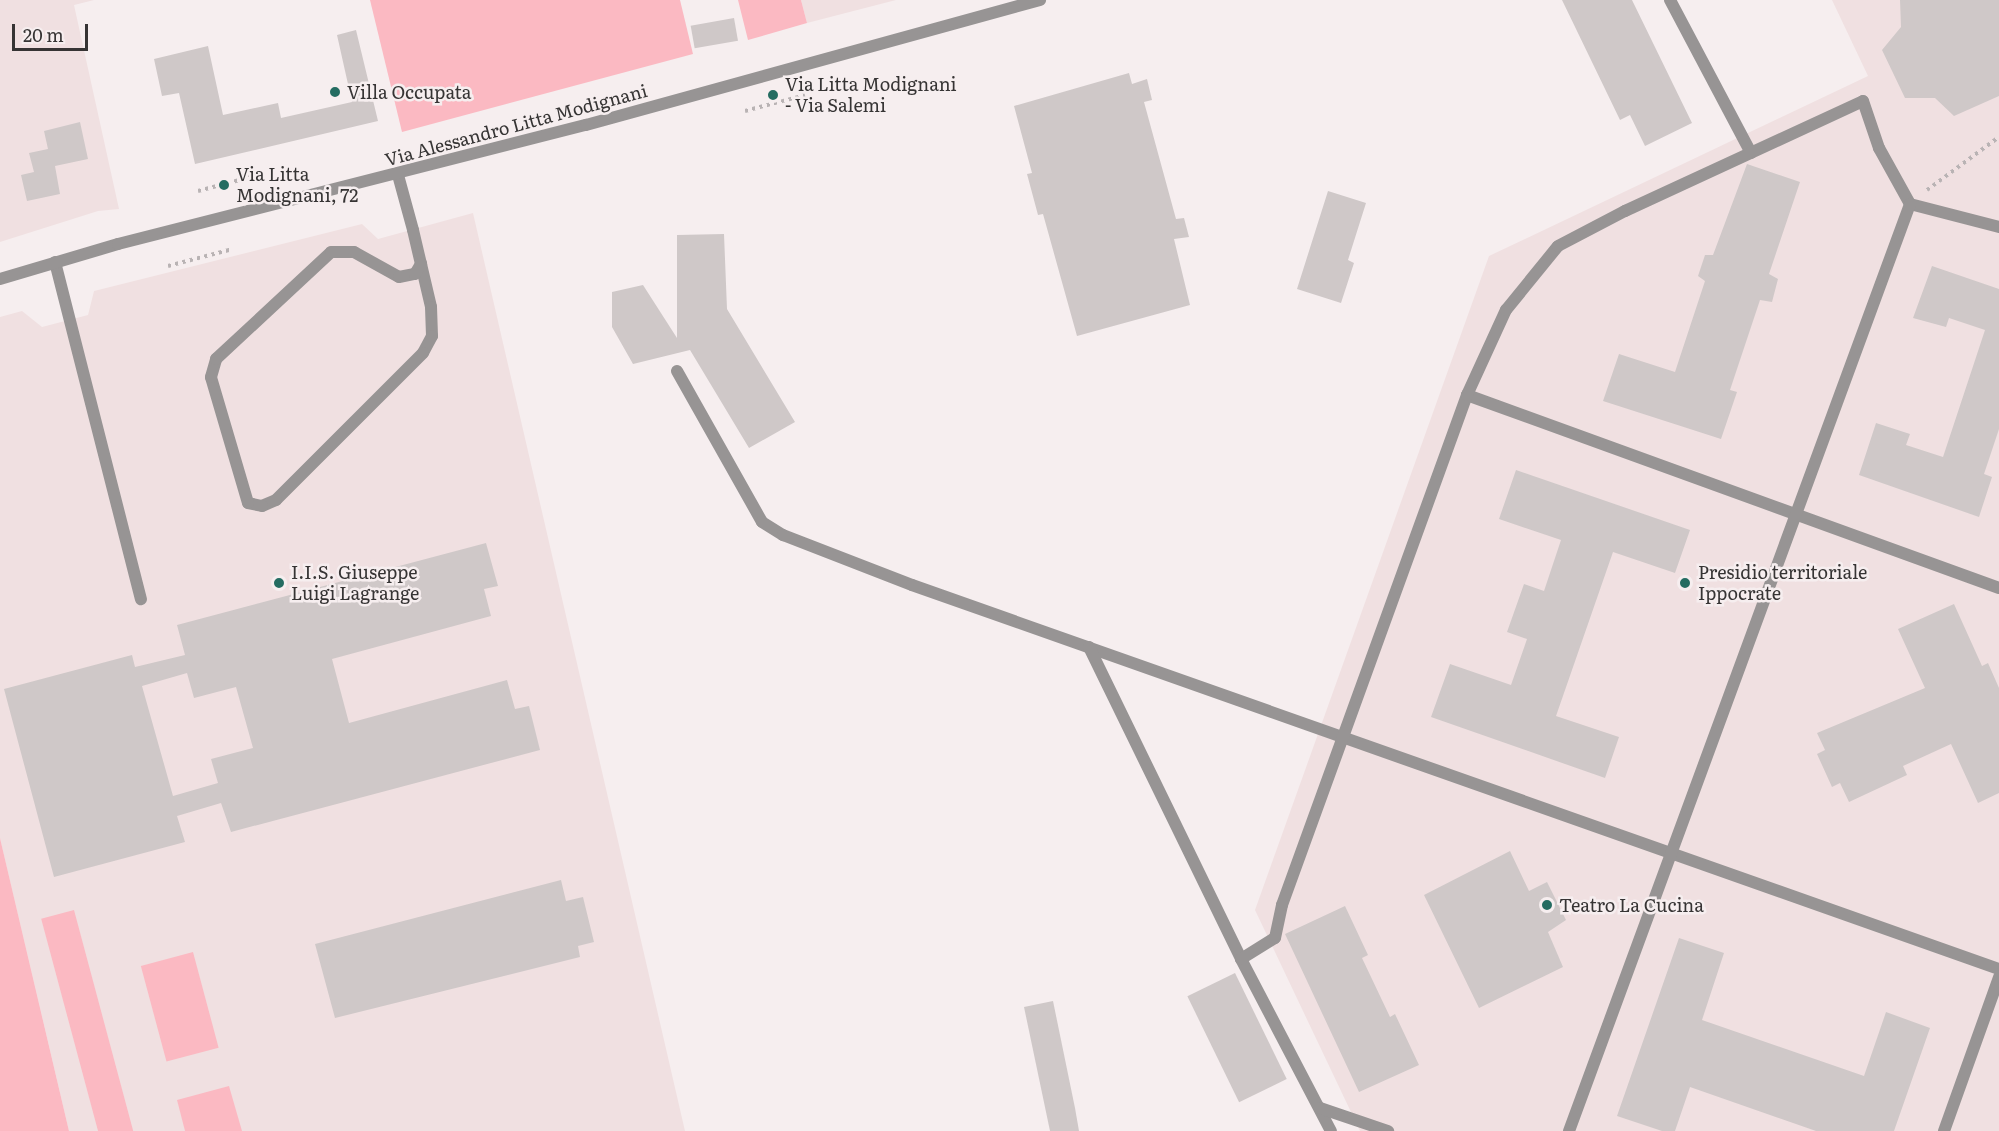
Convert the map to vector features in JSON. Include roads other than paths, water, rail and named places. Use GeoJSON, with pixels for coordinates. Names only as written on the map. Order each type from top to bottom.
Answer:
{"type":"FeatureCollection","features":[{"type":"Feature","properties":{"kind":"street","name":"Via Alessandro Litta Modignani"},"geometry":{"type":"LineString","coordinates":[[0,279],[55,262],[398,175],[1040,0]]}},
{"type":"Feature","properties":{"kind":"street"},"geometry":{"type":"LineString","coordinates":[[1670,0],[1751,153]]}},
{"type":"Feature","properties":{"kind":"street"},"geometry":{"type":"LineString","coordinates":[[1241,959],[1275,938],[1282,904],[1341,736],[1467,395],[1506,310],[1558,246],[1863,101],[1879,148],[1910,204],[1999,227]]}},
{"type":"Feature","properties":{"kind":"street"},"geometry":{"type":"LineString","coordinates":[[398,175],[421,264],[433,322],[432,336],[423,353],[276,500],[262,506],[248,502],[243,496],[211,377],[216,360],[331,252],[354,252],[399,277],[415,274],[421,264]]}},
{"type":"Feature","properties":{"kind":"street"},"geometry":{"type":"LineString","coordinates":[[1569,1131],[1910,204]]}},
{"type":"Feature","properties":{"kind":"street"},"geometry":{"type":"LineString","coordinates":[[55,262],[141,599]]}},
{"type":"Feature","properties":{"kind":"street"},"geometry":{"type":"LineString","coordinates":[[677,371],[762,522],[783,535],[912,585],[1999,969]]}},
{"type":"Feature","properties":{"kind":"street"},"geometry":{"type":"LineString","coordinates":[[1467,395],[1999,588]]}},
{"type":"Feature","properties":{"kind":"street"},"geometry":{"type":"LineString","coordinates":[[1089,647],[1241,959],[1331,1131]]}},
{"type":"Feature","properties":{"kind":"street"},"geometry":{"type":"LineString","coordinates":[[1944,1131],[1999,977]]}},
{"type":"Feature","properties":{"kind":"street"},"geometry":{"type":"LineString","coordinates":[[1320,1108],[1388,1131]]}},
{"type":"Feature","properties":{"kind":"place","name":"Villa Occupata"},"geometry":{"type":"Point","coordinates":[335,92]}},
{"type":"Feature","properties":{"kind":"place","name":"Via Litta Modignani - Via Salemi"},"geometry":{"type":"Point","coordinates":[773,95]}},
{"type":"Feature","properties":{"kind":"place","name":"Via Litta Modignani, 72"},"geometry":{"type":"Point","coordinates":[224,185]}},
{"type":"Feature","properties":{"kind":"place","name":"I.I.S. Giuseppe Luigi Lagrange"},"geometry":{"type":"Point","coordinates":[279,583]}},
{"type":"Feature","properties":{"kind":"place","name":"Presidio territoriale Ippocrate"},"geometry":{"type":"Point","coordinates":[1685,583]}},
{"type":"Feature","properties":{"kind":"place","name":"Teatro La Cucina"},"geometry":{"type":"Point","coordinates":[1547,905]}}]}
